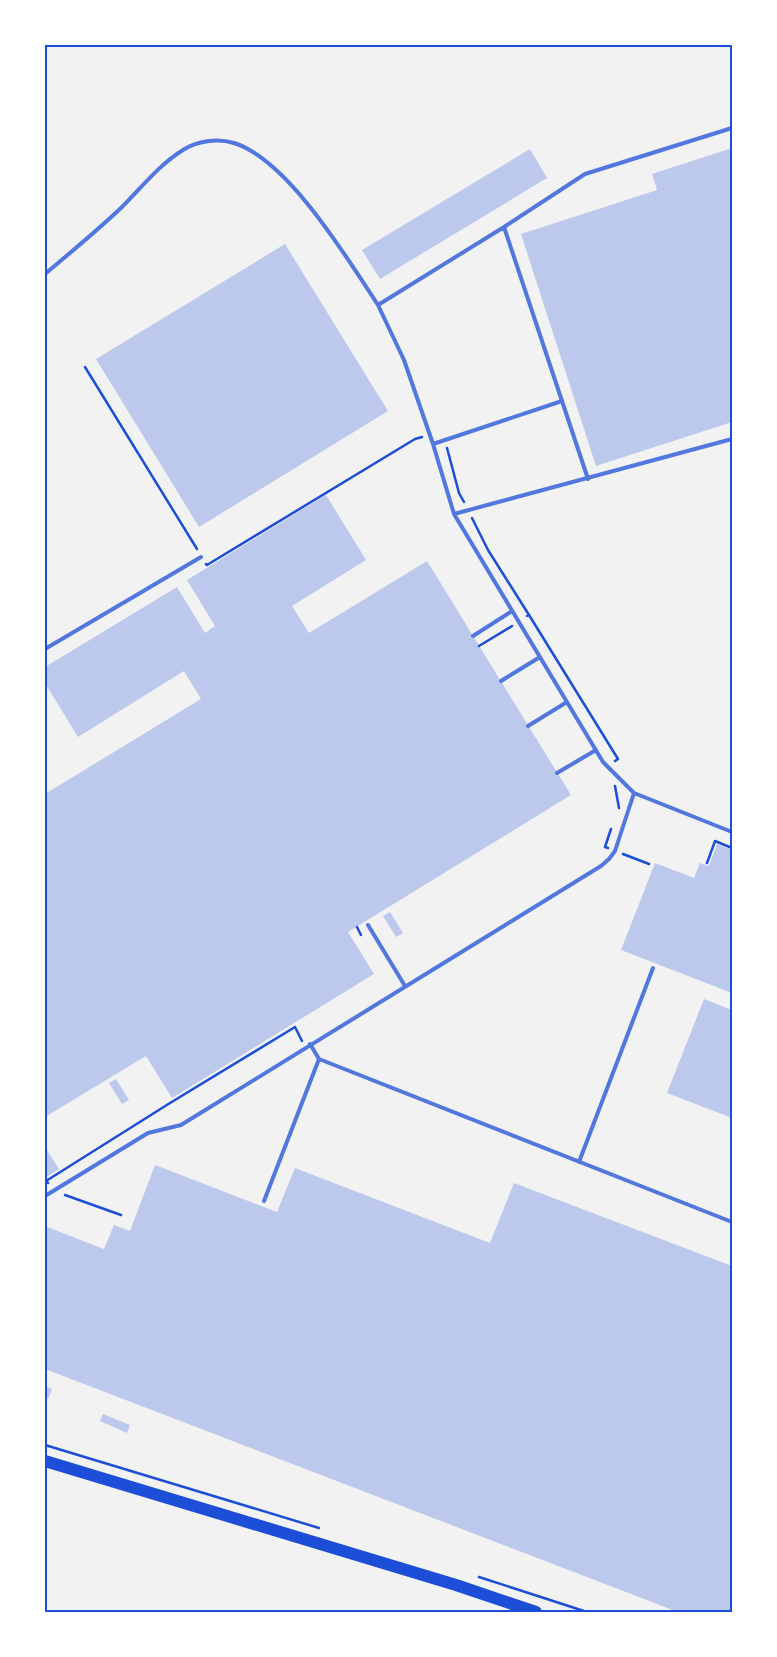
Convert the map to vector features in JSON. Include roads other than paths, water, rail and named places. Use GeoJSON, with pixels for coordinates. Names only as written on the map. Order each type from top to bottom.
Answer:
{"type":"FeatureCollection","features":[{"type":"Feature","properties":{"kind":"main road"},"geometry":{"type":"LineString","coordinates":[[45,1461],[456,1585],[536,1612]]}},
{"type":"Feature","properties":{"kind":"lane"},"geometry":{"type":"LineString","coordinates":[[378,305],[585,174],[732,128]]}},
{"type":"Feature","properties":{"kind":"lane"},"geometry":{"type":"LineString","coordinates":[[45,274],[121,208],[169,160],[183,150],[200,143],[218,141],[233,143],[264,160],[327,228],[378,305],[404,360],[433,444],[454,514],[603,762],[634,793],[732,832]]}},
{"type":"Feature","properties":{"kind":"lane"},"geometry":{"type":"LineString","coordinates":[[504,227],[588,479]]}},
{"type":"Feature","properties":{"kind":"lane"},"geometry":{"type":"LineString","coordinates":[[433,444],[562,401]]}},
{"type":"Feature","properties":{"kind":"lane"},"geometry":{"type":"LineString","coordinates":[[454,514],[732,439]]}},
{"type":"Feature","properties":{"kind":"lane"},"geometry":{"type":"LineString","coordinates":[[45,649],[201,557]]}},
{"type":"Feature","properties":{"kind":"lane"},"geometry":{"type":"LineString","coordinates":[[473,636],[512,611]]}},
{"type":"Feature","properties":{"kind":"lane"},"geometry":{"type":"LineString","coordinates":[[501,681],[540,657]]}},
{"type":"Feature","properties":{"kind":"lane"},"geometry":{"type":"LineString","coordinates":[[528,726],[567,702]]}},
{"type":"Feature","properties":{"kind":"lane"},"geometry":{"type":"LineString","coordinates":[[557,773],[596,750]]}},
{"type":"Feature","properties":{"kind":"lane"},"geometry":{"type":"LineString","coordinates":[[45,1196],[148,1133],[181,1125],[601,866],[615,851],[634,793]]}},
{"type":"Feature","properties":{"kind":"lane"},"geometry":{"type":"LineString","coordinates":[[368,925],[405,986]]}},
{"type":"Feature","properties":{"kind":"lane"},"geometry":{"type":"LineString","coordinates":[[579,1162],[653,968]]}},
{"type":"Feature","properties":{"kind":"lane"},"geometry":{"type":"LineString","coordinates":[[308,1045],[319,1059],[732,1222]]}},
{"type":"Feature","properties":{"kind":"lane"},"geometry":{"type":"LineString","coordinates":[[264,1201],[319,1059]]}}]}
